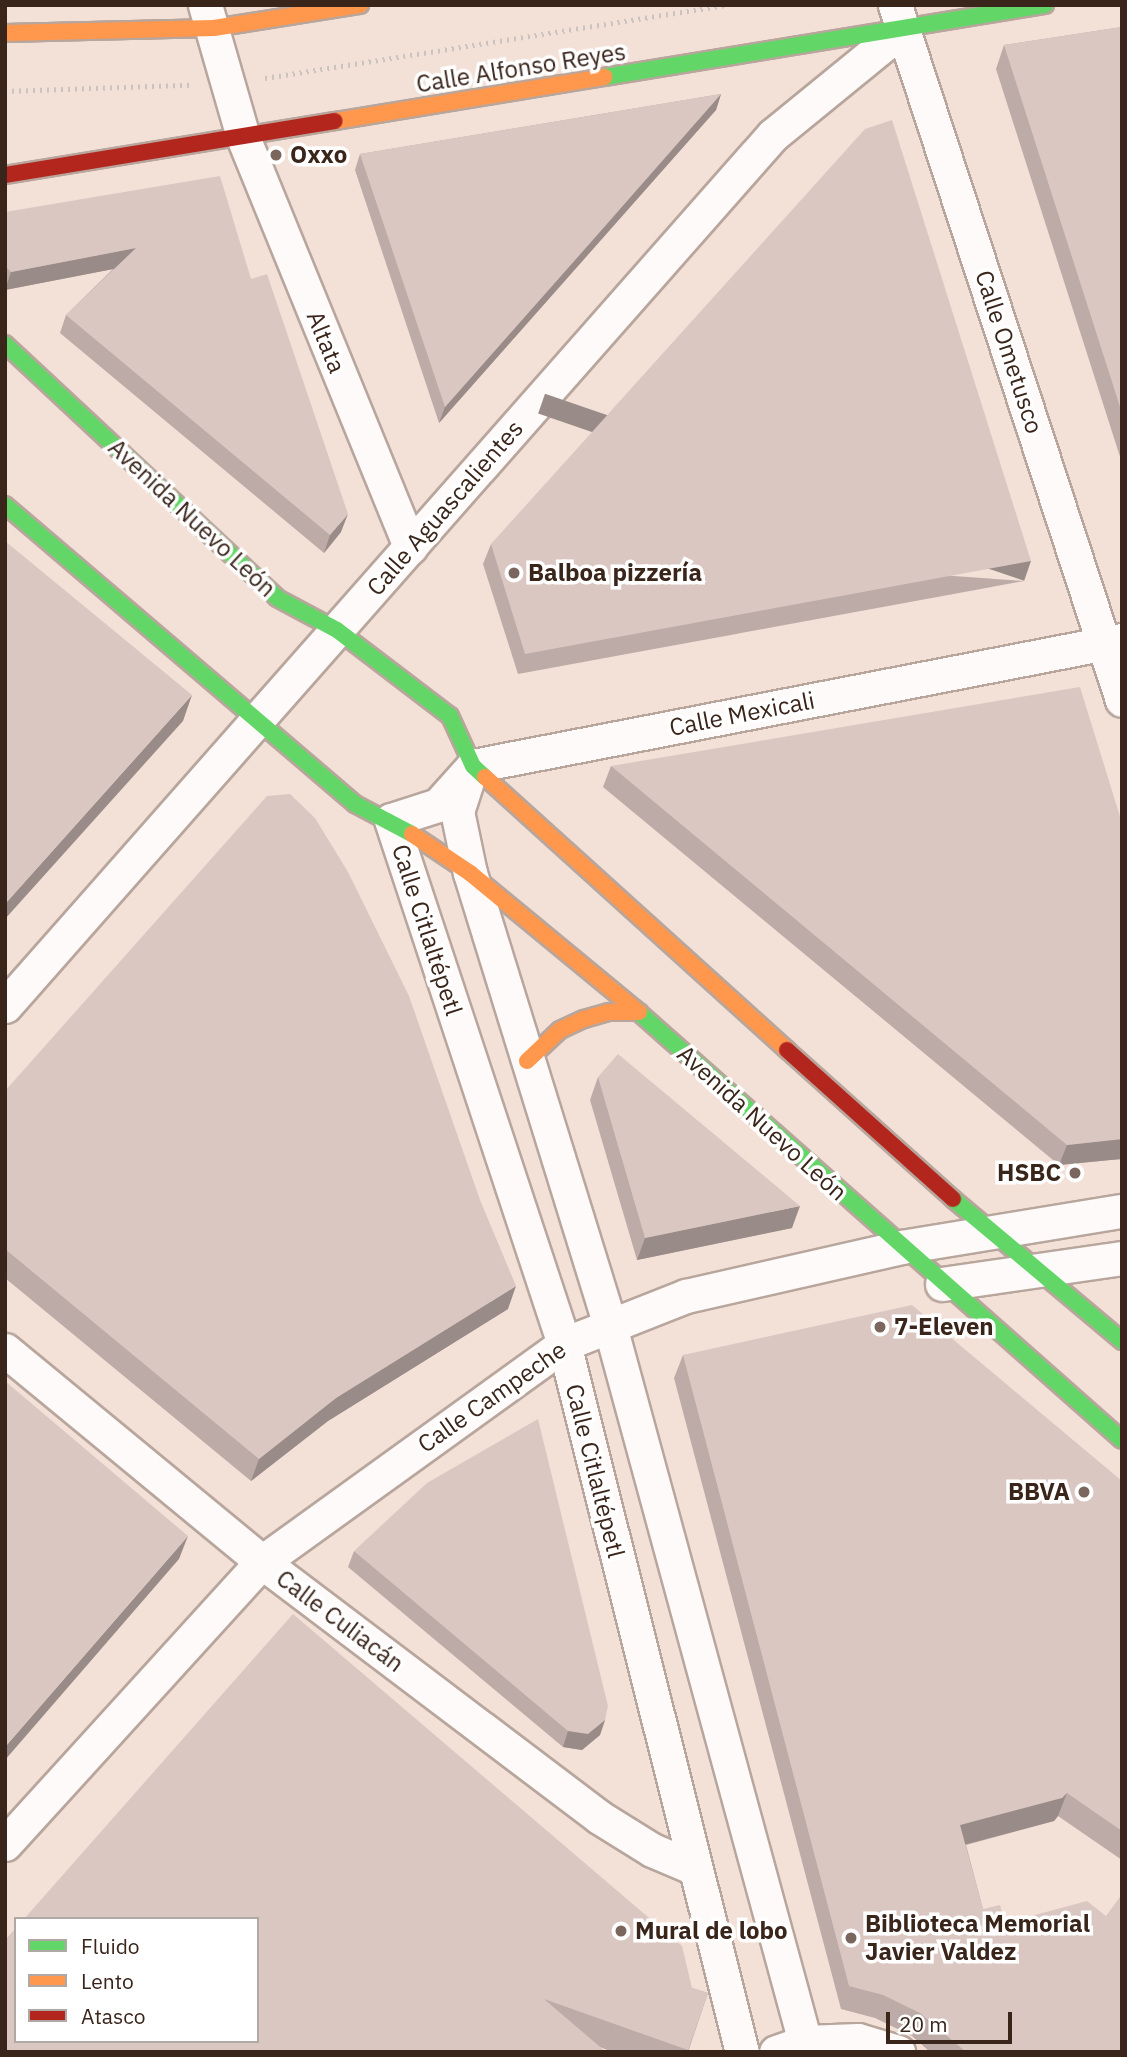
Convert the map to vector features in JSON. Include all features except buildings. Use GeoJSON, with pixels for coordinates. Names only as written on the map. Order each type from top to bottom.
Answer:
{"type":"FeatureCollection","features":[{"type":"Feature","properties":{"kind":"main road"},"geometry":{"type":"LineString","coordinates":[[5,33],[217,13],[360,5]]}},
{"type":"Feature","properties":{"kind":"main road","name":"Calle Alfonso Reyes"},"geometry":{"type":"LineString","coordinates":[[5,175],[243,136],[899,17],[1045,5]]}},
{"type":"Feature","properties":{"kind":"main road","name":"Avenida Nuevo León"},"geometry":{"type":"LineString","coordinates":[[5,344],[277,598],[337,630],[450,716],[472,766],[990,1233],[1122,1341]]}},
{"type":"Feature","properties":{"kind":"main road","name":"Avenida Nuevo León"},"geometry":{"type":"LineString","coordinates":[[5,505],[355,804],[391,820],[470,873],[639,1013],[942,1284],[1122,1440]]}},
{"type":"Feature","properties":{"kind":"main road"},"geometry":{"type":"LineString","coordinates":[[527,1061],[560,1030],[584,1019],[609,1012],[639,1013]]}},
{"type":"Feature","properties":{"kind":"street","name":"Altata"},"geometry":{"type":"LineString","coordinates":[[217,13],[229,83],[243,136],[410,547]]}},
{"type":"Feature","properties":{"kind":"street","name":"Calle Aguascalientes"},"geometry":{"type":"LineString","coordinates":[[5,1006],[773,135],[899,17]]}},
{"type":"Feature","properties":{"kind":"street","name":"Calle Ometusco"},"geometry":{"type":"LineString","coordinates":[[899,17],[1113,642],[1122,700]]}},
{"type":"Feature","properties":{"kind":"street","name":"Calle Mexicali"},"geometry":{"type":"LineString","coordinates":[[472,766],[1113,642]]}},
{"type":"Feature","properties":{"kind":"street"},"geometry":{"type":"LineString","coordinates":[[391,820],[438,805],[472,766]]}},
{"type":"Feature","properties":{"kind":"street"},"geometry":{"type":"LineString","coordinates":[[470,873],[457,811],[472,766]]}},
{"type":"Feature","properties":{"kind":"street","name":"Calle Citlaltépetl"},"geometry":{"type":"LineString","coordinates":[[391,820],[564,1344],[692,1867],[742,2052]]}},
{"type":"Feature","properties":{"kind":"street","name":"Calle Citlaltépetl"},"geometry":{"type":"LineString","coordinates":[[470,873],[610,1326],[791,2047]]}},
{"type":"Feature","properties":{"kind":"street","name":"Calle Campeche"},"geometry":{"type":"LineString","coordinates":[[5,1844],[262,1562],[564,1344],[686,1296],[901,1247],[1122,1211]]}},
{"type":"Feature","properties":{"kind":"street"},"geometry":{"type":"LineString","coordinates":[[942,1284],[1122,1258]]}},
{"type":"Feature","properties":{"kind":"street","name":"Calle Culiacán"},"geometry":{"type":"LineString","coordinates":[[5,1350],[262,1562],[599,1817],[652,1850],[692,1867]]}},
{"type":"Feature","properties":{"kind":"street"},"geometry":{"type":"LineString","coordinates":[[791,2047],[858,2040],[898,2052]]}},
{"type":"Feature","properties":{"kind":"path"},"geometry":{"type":"LineString","coordinates":[[5,91],[229,83],[724,5]]}},
{"type":"Feature","properties":{"kind":"traffic: fast"},"geometry":{"type":"LineString","coordinates":[[604,77],[1045,5]]}},
{"type":"Feature","properties":{"kind":"traffic: fast"},"geometry":{"type":"LineString","coordinates":[[5,344],[277,598],[337,630],[450,716],[473,766],[485,777]]}},
{"type":"Feature","properties":{"kind":"traffic: fast"},"geometry":{"type":"LineString","coordinates":[[5,505],[355,804],[412,834]]}},
{"type":"Feature","properties":{"kind":"traffic: fast"},"geometry":{"type":"LineString","coordinates":[[635,1009],[1122,1440]]}},
{"type":"Feature","properties":{"kind":"traffic: fast"},"geometry":{"type":"LineString","coordinates":[[953,1199],[1122,1341]]}},
{"type":"Feature","properties":{"kind":"traffic: slow"},"geometry":{"type":"LineString","coordinates":[[5,33],[214,28],[360,5]]}},
{"type":"Feature","properties":{"kind":"traffic: slow"},"geometry":{"type":"LineString","coordinates":[[335,121],[604,77]]}},
{"type":"Feature","properties":{"kind":"traffic: slow"},"geometry":{"type":"LineString","coordinates":[[485,777],[787,1050]]}},
{"type":"Feature","properties":{"kind":"traffic: slow"},"geometry":{"type":"LineString","coordinates":[[412,834],[470,873],[635,1009]]}},
{"type":"Feature","properties":{"kind":"traffic: slow"},"geometry":{"type":"LineString","coordinates":[[527,1061],[560,1030],[584,1019],[609,1012],[639,1012]]}},
{"type":"Feature","properties":{"kind":"traffic: jam"},"geometry":{"type":"LineString","coordinates":[[5,175],[335,121]]}},
{"type":"Feature","properties":{"kind":"traffic: jam"},"geometry":{"type":"LineString","coordinates":[[787,1050],[953,1199]]}},
{"type":"Feature","properties":{"kind":"place","name":"Oxxo"},"geometry":{"type":"Point","coordinates":[276,155]}},
{"type":"Feature","properties":{"kind":"place","name":"Balboa pizzería"},"geometry":{"type":"Point","coordinates":[514,573]}},
{"type":"Feature","properties":{"kind":"place","name":"HSBC"},"geometry":{"type":"Point","coordinates":[1075,1173]}},
{"type":"Feature","properties":{"kind":"place","name":"7-Eleven"},"geometry":{"type":"Point","coordinates":[880,1327]}},
{"type":"Feature","properties":{"kind":"place","name":"BBVA"},"geometry":{"type":"Point","coordinates":[1084,1492]}},
{"type":"Feature","properties":{"kind":"place","name":"Mural de lobo"},"geometry":{"type":"Point","coordinates":[621,1931]}},
{"type":"Feature","properties":{"kind":"place","name":"Biblioteca Memorial Javier Valdez"},"geometry":{"type":"Point","coordinates":[851,1938]}}]}
